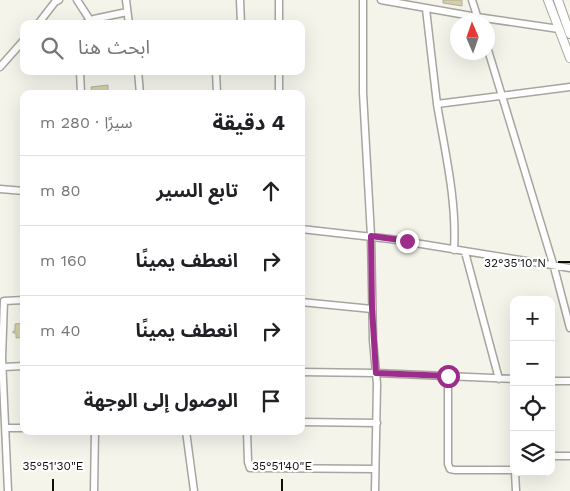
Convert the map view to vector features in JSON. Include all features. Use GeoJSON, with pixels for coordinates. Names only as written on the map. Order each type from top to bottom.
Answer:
{"type":"FeatureCollection","features":[{"type":"Feature","properties":{"kind":"main road"},"geometry":{"type":"LineString","coordinates":[[548,0],[570,58]]}},
{"type":"Feature","properties":{"kind":"main road"},"geometry":{"type":"LineString","coordinates":[[558,0],[570,34]]}},
{"type":"Feature","properties":{"kind":"street"},"geometry":{"type":"LineString","coordinates":[[41,20],[55,2],[59,0]]}},
{"type":"Feature","properties":{"kind":"street"},"geometry":{"type":"LineString","coordinates":[[77,0],[90,20],[127,12]]}},
{"type":"Feature","properties":{"kind":"street"},"geometry":{"type":"LineString","coordinates":[[126,0],[128,20]]}},
{"type":"Feature","properties":{"kind":"street"},"geometry":{"type":"LineString","coordinates":[[240,0],[241,20]]}},
{"type":"Feature","properties":{"kind":"street"},"geometry":{"type":"LineString","coordinates":[[279,0],[279,20]]}},
{"type":"Feature","properties":{"kind":"street"},"geometry":{"type":"LineString","coordinates":[[363,0],[363,92],[376,373],[375,491]]}},
{"type":"Feature","properties":{"kind":"street"},"geometry":{"type":"LineString","coordinates":[[381,0],[454,15]]}},
{"type":"Feature","properties":{"kind":"street"},"geometry":{"type":"LineString","coordinates":[[472,0],[476,15]]}},
{"type":"Feature","properties":{"kind":"street"},"geometry":{"type":"LineString","coordinates":[[426,9],[437,104],[453,200],[454,250]]}},
{"type":"Feature","properties":{"kind":"street"},"geometry":{"type":"LineString","coordinates":[[495,22],[559,30]]}},
{"type":"Feature","properties":{"kind":"street"},"geometry":{"type":"LineString","coordinates":[[0,67],[20,44]]}},
{"type":"Feature","properties":{"kind":"street"},"geometry":{"type":"LineString","coordinates":[[491,60],[554,267],[570,328]]}},
{"type":"Feature","properties":{"kind":"street"},"geometry":{"type":"LineString","coordinates":[[80,75],[81,90]]}},
{"type":"Feature","properties":{"kind":"street"},"geometry":{"type":"LineString","coordinates":[[138,75],[140,90]]}},
{"type":"Feature","properties":{"kind":"street"},"geometry":{"type":"LineString","coordinates":[[216,75],[217,90]]}},
{"type":"Feature","properties":{"kind":"street"},"geometry":{"type":"LineString","coordinates":[[279,75],[279,90]]}},
{"type":"Feature","properties":{"kind":"street"},"geometry":{"type":"LineString","coordinates":[[437,104],[570,87]]}},
{"type":"Feature","properties":{"kind":"street"},"geometry":{"type":"LineString","coordinates":[[0,189],[20,191]]}},
{"type":"Feature","properties":{"kind":"street"},"geometry":{"type":"LineString","coordinates":[[305,229],[371,236],[554,267],[570,268]]}},
{"type":"Feature","properties":{"kind":"street"},"geometry":{"type":"LineString","coordinates":[[465,252],[499,379]]}},
{"type":"Feature","properties":{"kind":"street"},"geometry":{"type":"LineString","coordinates":[[8,491],[2,301],[20,300]]}},
{"type":"Feature","properties":{"kind":"street"},"geometry":{"type":"LineString","coordinates":[[305,302],[372,308]]}},
{"type":"Feature","properties":{"kind":"street"},"geometry":{"type":"LineString","coordinates":[[3,367],[20,366]]}},
{"type":"Feature","properties":{"kind":"street"},"geometry":{"type":"LineString","coordinates":[[305,372],[510,379]]}},
{"type":"Feature","properties":{"kind":"street"},"geometry":{"type":"LineString","coordinates":[[448,376],[448,464],[450,469],[510,471]]}},
{"type":"Feature","properties":{"kind":"street"},"geometry":{"type":"LineString","coordinates":[[555,381],[570,381]]}},
{"type":"Feature","properties":{"kind":"street"},"geometry":{"type":"LineString","coordinates":[[305,422],[377,423]]}},
{"type":"Feature","properties":{"kind":"street"},"geometry":{"type":"LineString","coordinates":[[6,428],[20,428]]}},
{"type":"Feature","properties":{"kind":"street"},"geometry":{"type":"LineString","coordinates":[[94,435],[94,491]]}},
{"type":"Feature","properties":{"kind":"street"},"geometry":{"type":"LineString","coordinates":[[187,435],[194,491]]}},
{"type":"Feature","properties":{"kind":"street"},"geometry":{"type":"LineString","coordinates":[[247,435],[250,468],[375,469]]}},
{"type":"Feature","properties":{"kind":"street"},"geometry":{"type":"LineString","coordinates":[[555,456],[570,456]]}},
{"type":"Feature","properties":{"kind":"street"},"geometry":{"type":"LineString","coordinates":[[514,476],[516,491]]}},
{"type":"Feature","properties":{"kind":"building"},"geometry":{"type":"Polygon","coordinates":[[[443,0],[462,0],[462,6],[443,3],[443,0]]]}},
{"type":"Feature","properties":{"kind":"building"},"geometry":{"type":"Polygon","coordinates":[[[108,85],[108,90],[91,90],[91,87],[108,85]]]}},
{"type":"Feature","properties":{"kind":"building"},"geometry":{"type":"Polygon","coordinates":[[[20,323],[20,338],[16,338],[16,333],[13,333],[15,331],[15,324],[20,323]]]}},
{"type":"Feature","properties":{"kind":"route"},"geometry":{"type":"LineString","coordinates":[[407,241],[371,236],[372,308],[376,373],[448,376]]}}]}
